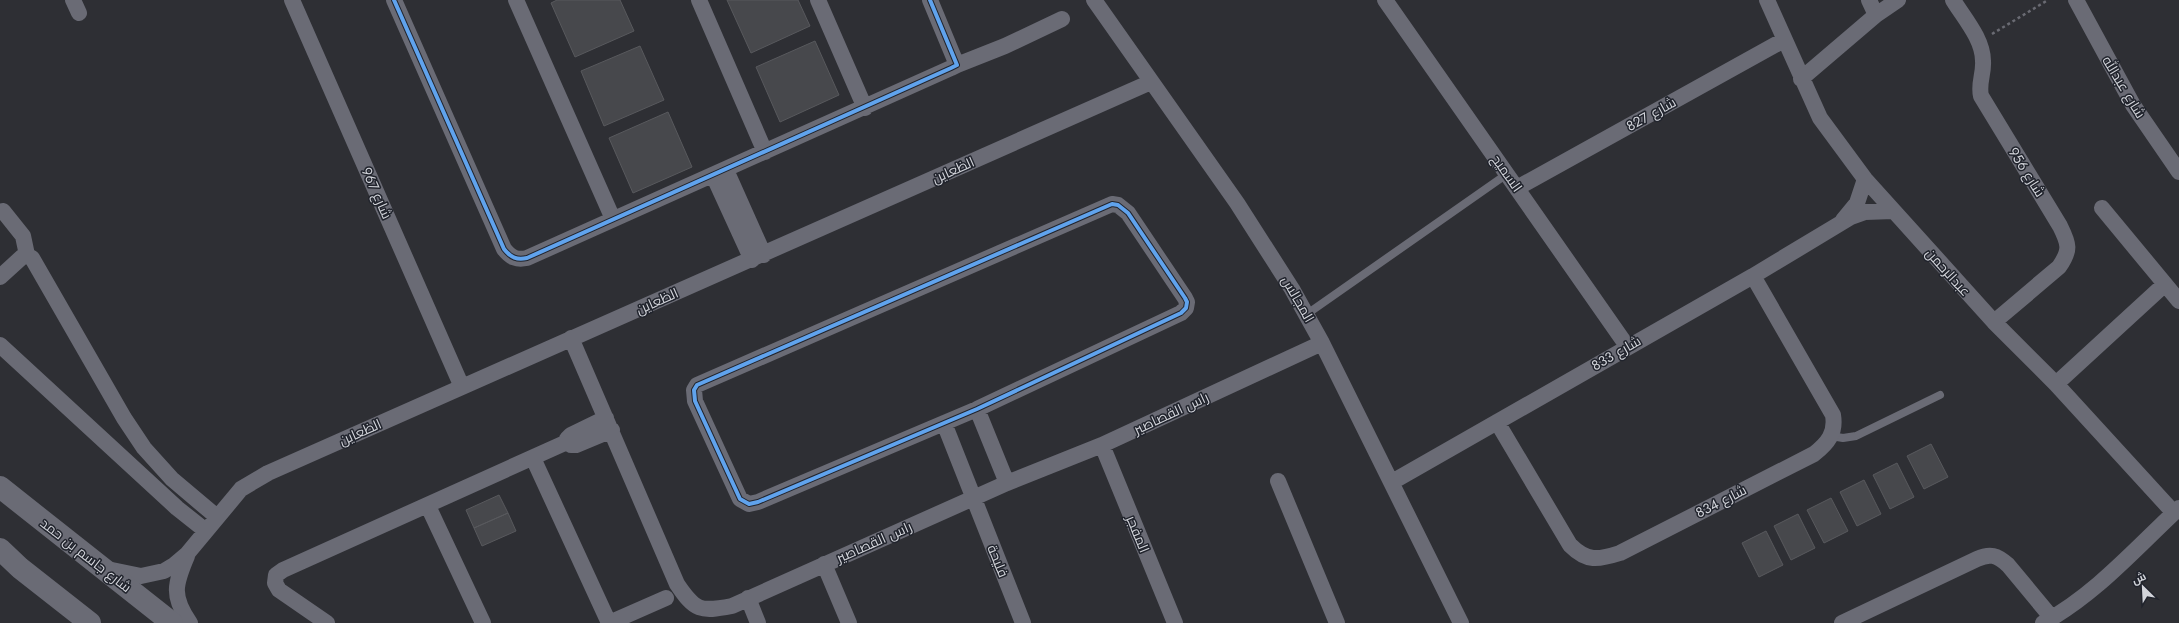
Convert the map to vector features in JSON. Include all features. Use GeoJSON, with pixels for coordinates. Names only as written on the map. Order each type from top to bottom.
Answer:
{"type":"FeatureCollection","features":[{"type":"Feature","properties":{"kind":"main road","name":"شارع جاسم بن حمد"},"geometry":{"type":"LineString","coordinates":[[0,487],[172,623]]}},
{"type":"Feature","properties":{"kind":"main road"},"geometry":{"type":"LineString","coordinates":[[0,549],[20,568],[90,623]]}},
{"type":"Feature","properties":{"kind":"street","name":"شارع 967"},"geometry":{"type":"LineString","coordinates":[[292,0],[462,387]]}},
{"type":"Feature","properties":{"kind":"street"},"geometry":{"type":"LineString","coordinates":[[394,0],[508,254],[520,260],[528,258],[865,108],[957,65],[1005,46],[1062,19]]}},
{"type":"Feature","properties":{"kind":"street"},"geometry":{"type":"LineString","coordinates":[[516,0],[613,219]]}},
{"type":"Feature","properties":{"kind":"street"},"geometry":{"type":"LineString","coordinates":[[699,0],[765,152]]}},
{"type":"Feature","properties":{"kind":"street"},"geometry":{"type":"LineString","coordinates":[[818,0],[865,108]]}},
{"type":"Feature","properties":{"kind":"street"},"geometry":{"type":"LineString","coordinates":[[930,0],[957,65]]}},
{"type":"Feature","properties":{"kind":"street","name":"المجالس"},"geometry":{"type":"LineString","coordinates":[[1094,0],[1250,222],[1307,314],[1461,623]]}},
{"type":"Feature","properties":{"kind":"street","name":"السميح"},"geometry":{"type":"LineString","coordinates":[[1385,0],[1627,346]]}},
{"type":"Feature","properties":{"kind":"street","name":"عبدالرحمن"},"geometry":{"type":"LineString","coordinates":[[1767,0],[1820,118],[1865,180],[1994,322],[2177,510]]}},
{"type":"Feature","properties":{"kind":"street"},"geometry":{"type":"LineString","coordinates":[[1869,0],[1876,15]]}},
{"type":"Feature","properties":{"kind":"street"},"geometry":{"type":"LineString","coordinates":[[1802,78],[1876,15],[1898,0]]}},
{"type":"Feature","properties":{"kind":"street","name":"شارع 956"},"geometry":{"type":"LineString","coordinates":[[1953,0],[1979,42],[1984,63],[1979,86],[1981,96],[2060,226],[2068,247],[2066,257],[2059,267],[1994,322]]}},
{"type":"Feature","properties":{"kind":"street","name":"شارع عبدالله"},"geometry":{"type":"LineString","coordinates":[[2076,0],[2133,104],[2179,172]]}},
{"type":"Feature","properties":{"kind":"street","name":"شارع 827"},"geometry":{"type":"LineString","coordinates":[[1517,188],[1784,40]]}},
{"type":"Feature","properties":{"kind":"street","name":"الظعاين"},"geometry":{"type":"LineString","coordinates":[[105,569],[136,575],[151,575],[164,571],[187,554],[241,489],[268,473],[1151,82]]}},
{"type":"Feature","properties":{"kind":"street"},"geometry":{"type":"LineString","coordinates":[[719,172],[758,257]]}},
{"type":"Feature","properties":{"kind":"street","name":"شارع 833"},"geometry":{"type":"LineString","coordinates":[[1839,224],[1857,203],[1865,180]]}},
{"type":"Feature","properties":{"kind":"street"},"geometry":{"type":"LineString","coordinates":[[1112,204],[1123,208],[1186,298],[1188,302],[1186,308],[1181,313],[944,423],[758,502],[749,504],[740,499],[695,401],[694,390],[701,382],[1106,206],[1112,204]]}},
{"type":"Feature","properties":{"kind":"street"},"geometry":{"type":"LineString","coordinates":[[2102,208],[2179,300]]}},
{"type":"Feature","properties":{"kind":"street"},"geometry":{"type":"LineString","coordinates":[[3,211],[22,236],[27,255],[35,262],[120,413],[144,448],[172,480],[217,517]]}},
{"type":"Feature","properties":{"kind":"street","name":"شارع 833"},"geometry":{"type":"LineString","coordinates":[[1392,482],[1627,346],[1753,276],[1839,224],[1865,212],[1893,211]]}},
{"type":"Feature","properties":{"kind":"street"},"geometry":{"type":"LineString","coordinates":[[0,277],[18,260],[27,255]]}},
{"type":"Feature","properties":{"kind":"street"},"geometry":{"type":"LineString","coordinates":[[1753,276],[1830,406],[1835,425],[1831,436]]}},
{"type":"Feature","properties":{"kind":"street"},"geometry":{"type":"LineString","coordinates":[[2056,384],[2165,284]]}},
{"type":"Feature","properties":{"kind":"street","name":"راس القصاصير"},"geometry":{"type":"LineString","coordinates":[[571,338],[676,584],[690,603],[701,608],[713,609],[732,606],[1008,483],[1102,445],[1322,343]]}},
{"type":"Feature","properties":{"kind":"street"},"geometry":{"type":"LineString","coordinates":[[0,345],[177,508],[206,531]]}},
{"type":"Feature","properties":{"kind":"street"},"geometry":{"type":"LineString","coordinates":[[977,409],[1008,483]]}},
{"type":"Feature","properties":{"kind":"street","name":"شارع 834"},"geometry":{"type":"LineString","coordinates":[[1497,422],[1570,545],[1580,555],[1591,558],[1606,557],[1627,549],[1814,454],[1825,445],[1831,436]]}},
{"type":"Feature","properties":{"kind":"street","name":"فليحة"},"geometry":{"type":"LineString","coordinates":[[944,423],[975,498],[992,547],[1023,623]]}},
{"type":"Feature","properties":{"kind":"street"},"geometry":{"type":"LineString","coordinates":[[327,623],[279,590],[275,583],[276,575],[283,570],[428,506],[567,442],[567,439],[571,435],[609,424]]}},
{"type":"Feature","properties":{"kind":"street","name":"المفجر"},"geometry":{"type":"LineString","coordinates":[[1102,445],[1175,623]]}},
{"type":"Feature","properties":{"kind":"street"},"geometry":{"type":"LineString","coordinates":[[129,464],[144,448]]}},
{"type":"Feature","properties":{"kind":"street"},"geometry":{"type":"LineString","coordinates":[[533,458],[609,623],[666,598]]}},
{"type":"Feature","properties":{"kind":"street"},"geometry":{"type":"LineString","coordinates":[[1278,481],[1337,623]]}},
{"type":"Feature","properties":{"kind":"street"},"geometry":{"type":"LineString","coordinates":[[428,506],[483,623]]}},
{"type":"Feature","properties":{"kind":"street"},"geometry":{"type":"LineString","coordinates":[[1842,623],[1977,559],[1992,554],[2000,558],[2008,565],[2047,620],[2071,606],[2088,592],[2177,510]]}},
{"type":"Feature","properties":{"kind":"street","name":"الظعاين"},"geometry":{"type":"LineString","coordinates":[[187,554],[176,584],[177,598],[181,610],[190,623]]}},
{"type":"Feature","properties":{"kind":"street"},"geometry":{"type":"LineString","coordinates":[[824,564],[848,623]]}},
{"type":"Feature","properties":{"kind":"street"},"geometry":{"type":"LineString","coordinates":[[748,598],[758,623]]}},
{"type":"Feature","properties":{"kind":"lane"},"geometry":{"type":"LineString","coordinates":[[1307,314],[1507,174]]}},
{"type":"Feature","properties":{"kind":"lane"},"geometry":{"type":"LineString","coordinates":[[1831,436],[1843,438],[1856,436],[1940,395]]}},
{"type":"Feature","properties":{"kind":"path"},"geometry":{"type":"LineString","coordinates":[[1979,42],[2048,0]]}},
{"type":"Feature","properties":{"kind":"building"},"geometry":{"type":"Polygon","coordinates":[[[557,0],[620,0],[634,31],[575,57],[551,3],[557,0]]]}},
{"type":"Feature","properties":{"kind":"building"},"geometry":{"type":"Polygon","coordinates":[[[727,0],[798,0],[810,26],[751,53],[727,0]]]}},
{"type":"Feature","properties":{"kind":"building"},"geometry":{"type":"Polygon","coordinates":[[[815,41],[839,95],[780,122],[756,67],[815,41]]]}},
{"type":"Feature","properties":{"kind":"building"},"geometry":{"type":"Polygon","coordinates":[[[640,46],[664,100],[604,126],[581,71],[640,46]]]}},
{"type":"Feature","properties":{"kind":"building"},"geometry":{"type":"Polygon","coordinates":[[[668,112],[692,167],[633,193],[609,138],[668,112]]]}},
{"type":"Feature","properties":{"kind":"building"},"geometry":{"type":"Polygon","coordinates":[[[1931,444],[1948,477],[1924,489],[1907,456],[1931,444]]]}},
{"type":"Feature","properties":{"kind":"building"},"geometry":{"type":"Polygon","coordinates":[[[1897,463],[1914,497],[1890,509],[1873,475],[1897,463]]]}},
{"type":"Feature","properties":{"kind":"building"},"geometry":{"type":"Polygon","coordinates":[[[1864,480],[1881,514],[1857,526],[1840,492],[1864,480]]]}},
{"type":"Feature","properties":{"kind":"building"},"geometry":{"type":"Polygon","coordinates":[[[499,495],[508,513],[474,528],[466,510],[499,495]]]}},
{"type":"Feature","properties":{"kind":"building"},"geometry":{"type":"Polygon","coordinates":[[[1831,498],[1848,531],[1824,543],[1807,510],[1831,498]]]}},
{"type":"Feature","properties":{"kind":"building"},"geometry":{"type":"Polygon","coordinates":[[[508,513],[516,531],[482,546],[474,528],[508,513]]]}},
{"type":"Feature","properties":{"kind":"building"},"geometry":{"type":"Polygon","coordinates":[[[1798,514],[1815,548],[1791,560],[1774,526],[1798,514]]]}},
{"type":"Feature","properties":{"kind":"building"},"geometry":{"type":"Polygon","coordinates":[[[1766,531],[1783,565],[1759,577],[1742,543],[1766,531]]]}},
{"type":"Feature","properties":{"kind":"cycle path"},"geometry":{"type":"LineString","coordinates":[[394,0],[504,249],[514,258],[520,259],[527,258],[957,65],[930,0]]}},
{"type":"Feature","properties":{"kind":"cycle path"},"geometry":{"type":"LineString","coordinates":[[1112,204],[1118,205],[1128,213],[1185,298],[1187,302],[1186,308],[1181,313],[977,409],[758,502],[749,504],[740,499],[695,401],[694,390],[697,385],[1112,204]]}}]}
